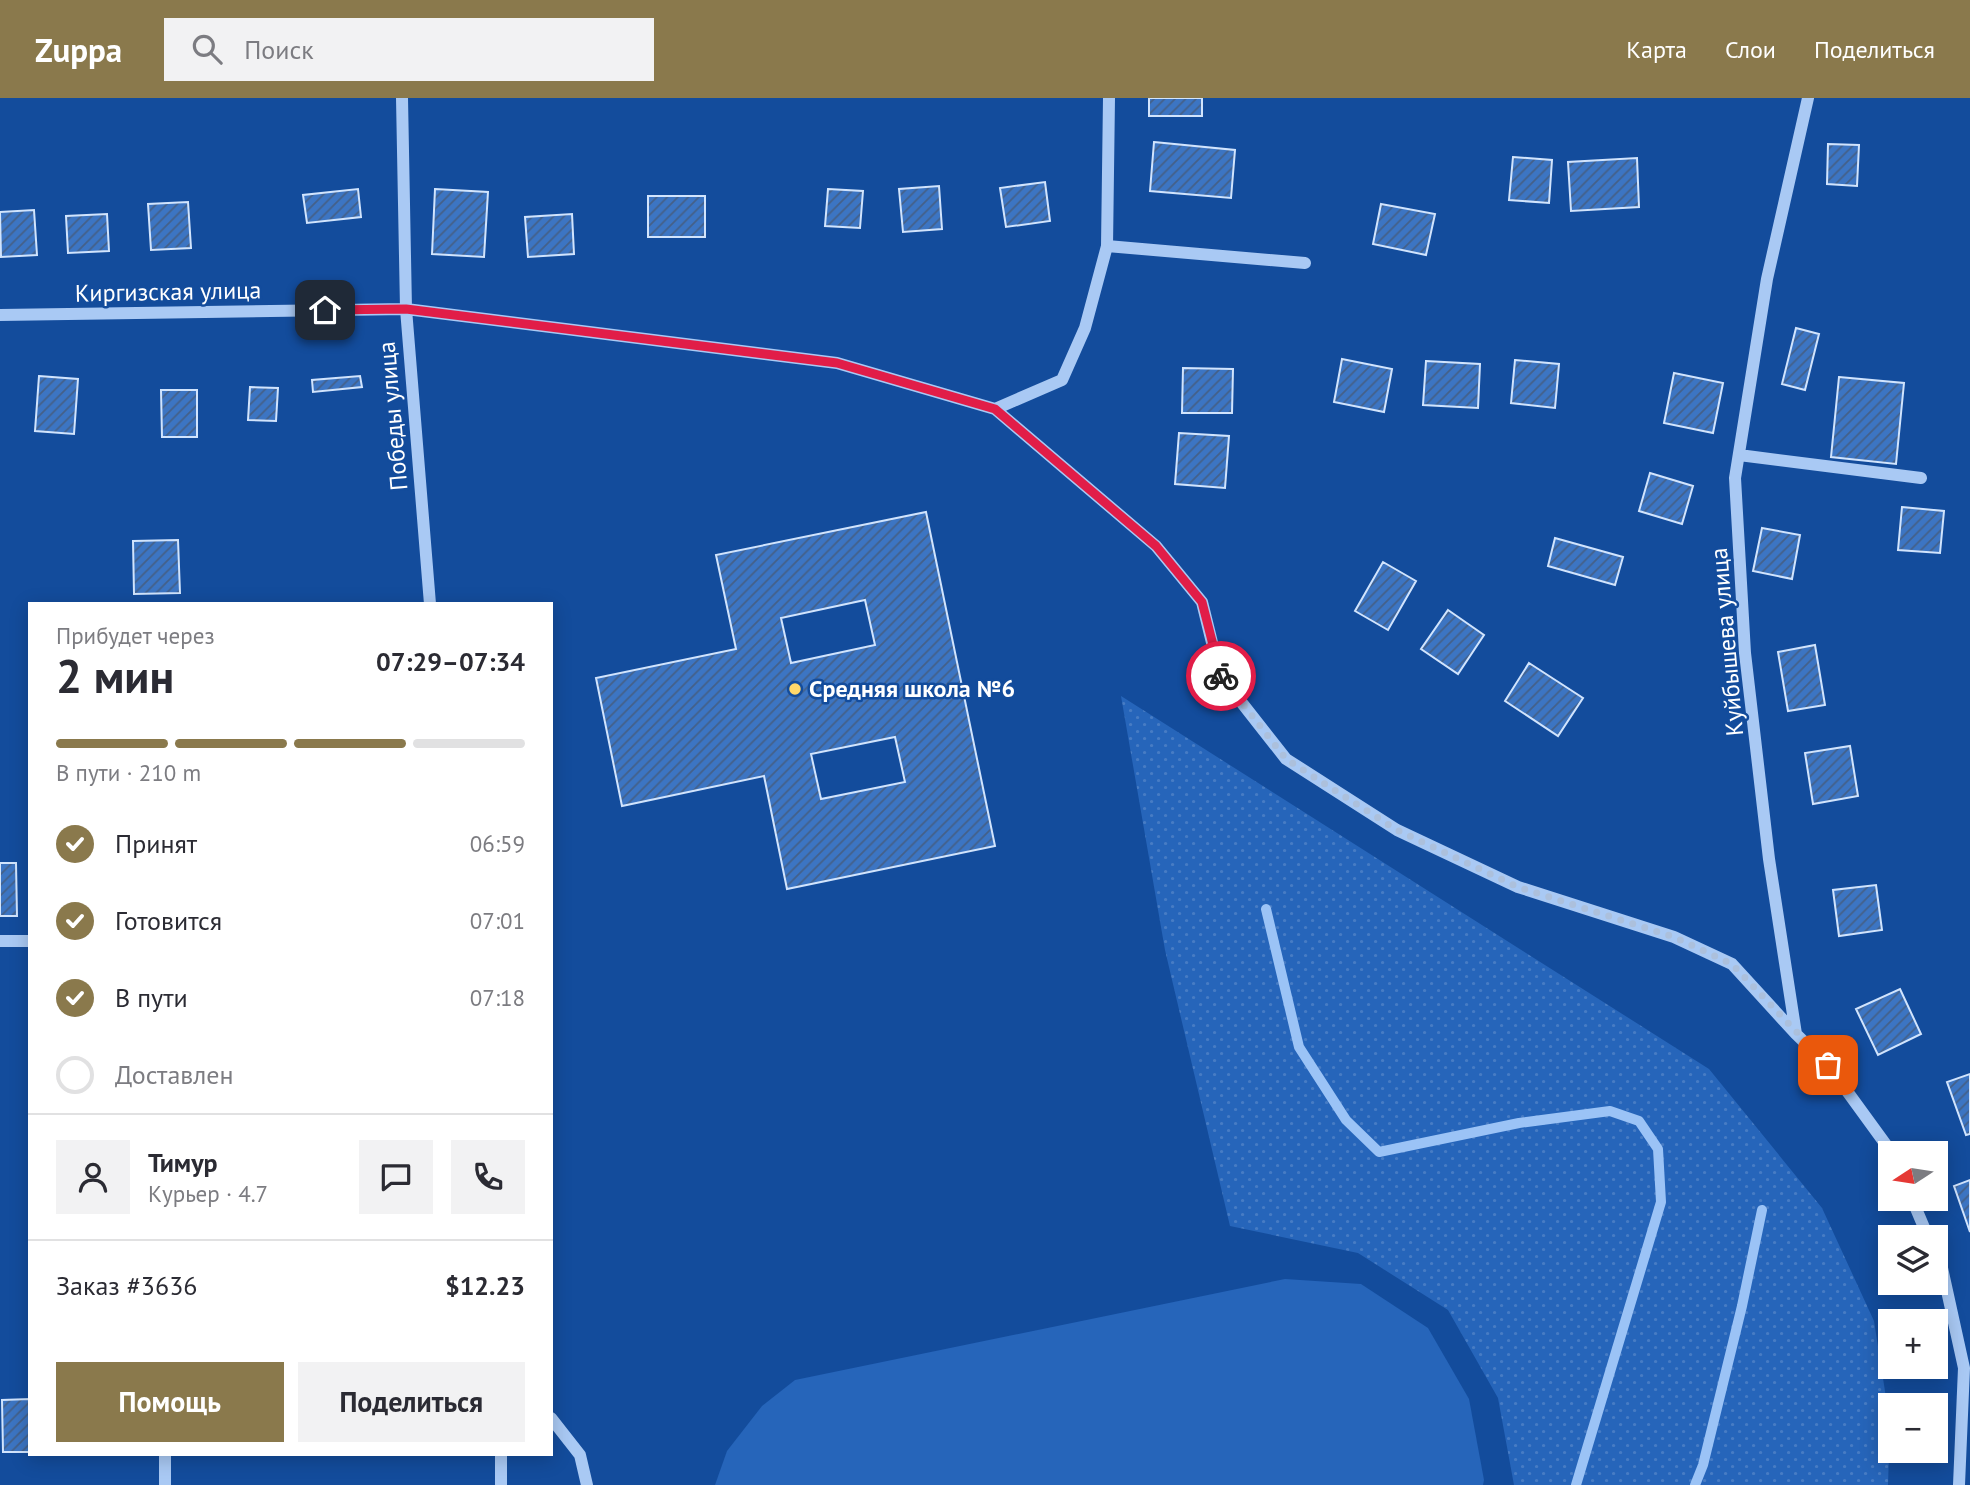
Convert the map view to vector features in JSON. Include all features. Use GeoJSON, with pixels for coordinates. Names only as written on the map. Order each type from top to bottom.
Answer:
{"type":"FeatureCollection","features":[{"type":"Feature","properties":{"kind":"street","name":"Победы улица"},"geometry":{"type":"LineString","coordinates":[[402,98],[406,309],[430,602]]}},
{"type":"Feature","properties":{"kind":"street"},"geometry":{"type":"LineString","coordinates":[[995,409],[1062,380],[1085,328],[1107,246],[1109,98]]}},
{"type":"Feature","properties":{"kind":"street","name":"Куйбышева улица"},"geometry":{"type":"LineString","coordinates":[[1796,1034],[1769,859],[1745,653],[1735,478],[1767,279],[1808,98]]}},
{"type":"Feature","properties":{"kind":"street"},"geometry":{"type":"LineString","coordinates":[[1107,246],[1305,263]]}},
{"type":"Feature","properties":{"kind":"street","name":"Киргизская улица"},"geometry":{"type":"LineString","coordinates":[[0,315],[406,309],[837,363],[995,409],[1156,546],[1202,602],[1220,675],[1286,759],[1397,830],[1518,887],[1674,937],[1732,964],[1796,1034]]}},
{"type":"Feature","properties":{"kind":"street"},"geometry":{"type":"LineString","coordinates":[[1739,455],[1921,478]]}},
{"type":"Feature","properties":{"kind":"street"},"geometry":{"type":"LineString","coordinates":[[0,941],[28,941]]}},
{"type":"Feature","properties":{"kind":"street"},"geometry":{"type":"LineString","coordinates":[[1796,1034],[1828,1065],[1883,1141]]}},
{"type":"Feature","properties":{"kind":"street"},"geometry":{"type":"LineString","coordinates":[[1948,1295],[1964,1368],[1959,1485]]}},
{"type":"Feature","properties":{"kind":"street"},"geometry":{"type":"LineString","coordinates":[[553,1421],[580,1455],[587,1485]]}},
{"type":"Feature","properties":{"kind":"street"},"geometry":{"type":"LineString","coordinates":[[165,1485],[166,1456]]}},
{"type":"Feature","properties":{"kind":"street"},"geometry":{"type":"LineString","coordinates":[[500,1456],[501,1485]]}},
{"type":"Feature","properties":{"kind":"shaded area"},"geometry":{"type":"Polygon","coordinates":[[[1121,696],[1709,1069],[1822,1208],[1874,1321],[1878,1346],[1878,1379],[1883,1379],[1885,1393],[1878,1393],[1878,1463],[1889,1463],[1888,1485],[1514,1485],[1498,1398],[1448,1310],[1358,1253],[1230,1226],[1165,950],[1121,696]]]}},
{"type":"Feature","properties":{"kind":"shaded area"},"geometry":{"type":"Polygon","coordinates":[[[1285,1279],[1361,1284],[1428,1328],[1469,1399],[1483,1485],[715,1485],[727,1451],[762,1406],[795,1380],[1285,1279]]]}},
{"type":"Feature","properties":{"kind":"building"},"geometry":{"type":"Polygon","coordinates":[[[1149,98],[1202,98],[1202,116],[1149,116],[1149,98]]]}},
{"type":"Feature","properties":{"kind":"building"},"geometry":{"type":"Polygon","coordinates":[[[1154,142],[1235,150],[1231,198],[1150,191],[1154,142]]]}},
{"type":"Feature","properties":{"kind":"building"},"geometry":{"type":"Polygon","coordinates":[[[1828,144],[1859,145],[1857,186],[1827,184],[1828,144]]]}},
{"type":"Feature","properties":{"kind":"building"},"geometry":{"type":"Polygon","coordinates":[[[1513,157],[1552,160],[1549,203],[1509,200],[1513,157]]]}},
{"type":"Feature","properties":{"kind":"building"},"geometry":{"type":"Polygon","coordinates":[[[1637,158],[1639,207],[1571,211],[1568,162],[1637,158]]]}},
{"type":"Feature","properties":{"kind":"building"},"geometry":{"type":"Polygon","coordinates":[[[1045,182],[1050,221],[1006,227],[1000,188],[1045,182]]]}},
{"type":"Feature","properties":{"kind":"building"},"geometry":{"type":"Polygon","coordinates":[[[939,186],[942,229],[903,232],[899,189],[939,186]]]}},
{"type":"Feature","properties":{"kind":"building"},"geometry":{"type":"Polygon","coordinates":[[[358,189],[361,217],[307,223],[303,195],[358,189]]]}},
{"type":"Feature","properties":{"kind":"building"},"geometry":{"type":"Polygon","coordinates":[[[435,189],[488,192],[484,257],[432,254],[435,189]]]}},
{"type":"Feature","properties":{"kind":"building"},"geometry":{"type":"Polygon","coordinates":[[[828,189],[863,191],[860,228],[825,226],[828,189]]]}},
{"type":"Feature","properties":{"kind":"building"},"geometry":{"type":"Polygon","coordinates":[[[648,196],[705,196],[705,237],[648,237],[648,196]]]}},
{"type":"Feature","properties":{"kind":"building"},"geometry":{"type":"Polygon","coordinates":[[[188,202],[191,248],[151,250],[148,204],[188,202]]]}},
{"type":"Feature","properties":{"kind":"building"},"geometry":{"type":"Polygon","coordinates":[[[1381,204],[1435,214],[1426,255],[1373,244],[1381,204]]]}},
{"type":"Feature","properties":{"kind":"building"},"geometry":{"type":"Polygon","coordinates":[[[34,210],[37,255],[1,257],[0,212],[34,210]]]}},
{"type":"Feature","properties":{"kind":"building"},"geometry":{"type":"Polygon","coordinates":[[[107,214],[109,251],[68,253],[66,216],[107,214]]]}},
{"type":"Feature","properties":{"kind":"building"},"geometry":{"type":"Polygon","coordinates":[[[572,214],[574,254],[528,257],[525,217],[572,214]]]}},
{"type":"Feature","properties":{"kind":"building"},"geometry":{"type":"Polygon","coordinates":[[[1796,328],[1819,334],[1805,390],[1782,384],[1796,328]]]}},
{"type":"Feature","properties":{"kind":"building"},"geometry":{"type":"Polygon","coordinates":[[[1342,359],[1392,369],[1384,412],[1334,402],[1342,359]]]}},
{"type":"Feature","properties":{"kind":"building"},"geometry":{"type":"Polygon","coordinates":[[[1515,360],[1559,364],[1555,408],[1511,403],[1515,360]]]}},
{"type":"Feature","properties":{"kind":"building"},"geometry":{"type":"Polygon","coordinates":[[[1426,361],[1480,364],[1478,408],[1423,405],[1426,361]]]}},
{"type":"Feature","properties":{"kind":"building"},"geometry":{"type":"Polygon","coordinates":[[[1183,368],[1233,369],[1232,413],[1182,413],[1183,368]]]}},
{"type":"Feature","properties":{"kind":"building"},"geometry":{"type":"Polygon","coordinates":[[[1674,373],[1723,383],[1713,433],[1664,423],[1674,373]]]}},
{"type":"Feature","properties":{"kind":"building"},"geometry":{"type":"Polygon","coordinates":[[[39,376],[78,379],[74,434],[35,431],[39,376]]]}},
{"type":"Feature","properties":{"kind":"building"},"geometry":{"type":"Polygon","coordinates":[[[360,376],[362,387],[313,392],[312,380],[360,376]]]}},
{"type":"Feature","properties":{"kind":"building"},"geometry":{"type":"Polygon","coordinates":[[[1839,377],[1904,383],[1896,464],[1831,457],[1839,377]]]}},
{"type":"Feature","properties":{"kind":"building"},"geometry":{"type":"Polygon","coordinates":[[[250,387],[278,388],[276,421],[248,420],[250,387]]]}},
{"type":"Feature","properties":{"kind":"building"},"geometry":{"type":"Polygon","coordinates":[[[161,390],[197,390],[197,437],[162,437],[161,390]]]}},
{"type":"Feature","properties":{"kind":"building"},"geometry":{"type":"Polygon","coordinates":[[[1179,433],[1229,436],[1225,488],[1175,484],[1179,433]]]}},
{"type":"Feature","properties":{"kind":"building"},"geometry":{"type":"Polygon","coordinates":[[[1650,473],[1693,486],[1682,524],[1639,511],[1650,473]]]}},
{"type":"Feature","properties":{"kind":"building"},"geometry":{"type":"Polygon","coordinates":[[[1902,507],[1944,511],[1940,553],[1898,550],[1902,507]]]}},
{"type":"Feature","properties":{"kind":"building"},"geometry":{"type":"Polygon","coordinates":[[[926,512],[995,846],[787,889],[764,776],[622,806],[596,678],[736,649],[716,555],[926,512]],[[865,600],[781,618],[791,663],[875,645],[865,600]],[[895,737],[811,754],[821,799],[905,782],[895,737]]]}},
{"type":"Feature","properties":{"kind":"building"},"geometry":{"type":"Polygon","coordinates":[[[1762,528],[1800,535],[1792,579],[1753,571],[1762,528]]]}},
{"type":"Feature","properties":{"kind":"building"},"geometry":{"type":"Polygon","coordinates":[[[1555,538],[1623,557],[1615,585],[1548,566],[1555,538]]]}},
{"type":"Feature","properties":{"kind":"building"},"geometry":{"type":"Polygon","coordinates":[[[178,540],[180,593],[134,594],[133,541],[178,540]]]}},
{"type":"Feature","properties":{"kind":"building"},"geometry":{"type":"Polygon","coordinates":[[[1383,562],[1416,581],[1388,630],[1355,611],[1383,562]]]}},
{"type":"Feature","properties":{"kind":"building"},"geometry":{"type":"Polygon","coordinates":[[[1448,610],[1484,635],[1458,674],[1421,649],[1448,610]]]}},
{"type":"Feature","properties":{"kind":"building"},"geometry":{"type":"Polygon","coordinates":[[[1815,645],[1825,705],[1788,711],[1778,652],[1815,645]]]}},
{"type":"Feature","properties":{"kind":"building"},"geometry":{"type":"Polygon","coordinates":[[[1529,663],[1583,698],[1558,736],[1505,701],[1529,663]]]}},
{"type":"Feature","properties":{"kind":"building"},"geometry":{"type":"Polygon","coordinates":[[[1850,746],[1858,796],[1813,804],[1805,753],[1850,746]]]}},
{"type":"Feature","properties":{"kind":"building"},"geometry":{"type":"Polygon","coordinates":[[[0,863],[16,863],[17,916],[0,916],[0,863]]]}},
{"type":"Feature","properties":{"kind":"building"},"geometry":{"type":"Polygon","coordinates":[[[1876,885],[1882,930],[1839,936],[1833,890],[1876,885]]]}},
{"type":"Feature","properties":{"kind":"building"},"geometry":{"type":"Polygon","coordinates":[[[1900,989],[1921,1034],[1878,1055],[1856,1009],[1900,989]]]}},
{"type":"Feature","properties":{"kind":"building"},"geometry":{"type":"Polygon","coordinates":[[[1970,1074],[1970,1134],[1966,1135],[1947,1082],[1970,1074]]]}},
{"type":"Feature","properties":{"kind":"building"},"geometry":{"type":"Polygon","coordinates":[[[1970,1180],[1970,1232],[1954,1186],[1970,1180]]]}},
{"type":"Feature","properties":{"kind":"building"},"geometry":{"type":"Polygon","coordinates":[[[28,1399],[28,1452],[3,1452],[2,1400],[28,1399]]]}},
{"type":"Feature","properties":{"kind":"waterway"},"geometry":{"type":"LineString","coordinates":[[1266,909],[1299,1047],[1346,1120],[1379,1152],[1519,1123],[1610,1111],[1639,1121],[1658,1149],[1661,1202],[1576,1485]]}},
{"type":"Feature","properties":{"kind":"waterway"},"geometry":{"type":"LineString","coordinates":[[1695,1485],[1703,1465],[1742,1306],[1762,1210]]}},
{"type":"Feature","properties":{"kind":"way so far"},"geometry":{"type":"LineString","coordinates":[[1221,676],[1286,759],[1397,830],[1518,887],[1674,937],[1732,964],[1828,1065]]}},
{"type":"Feature","properties":{"kind":"place","name":"Средняя школа №6"},"geometry":{"type":"Point","coordinates":[795,689]}},
{"type":"Feature","properties":{"kind":"route"},"geometry":{"type":"LineString","coordinates":[[325,310],[406,309],[837,363],[995,409],[1156,546],[1202,602],[1221,676]]}}]}
